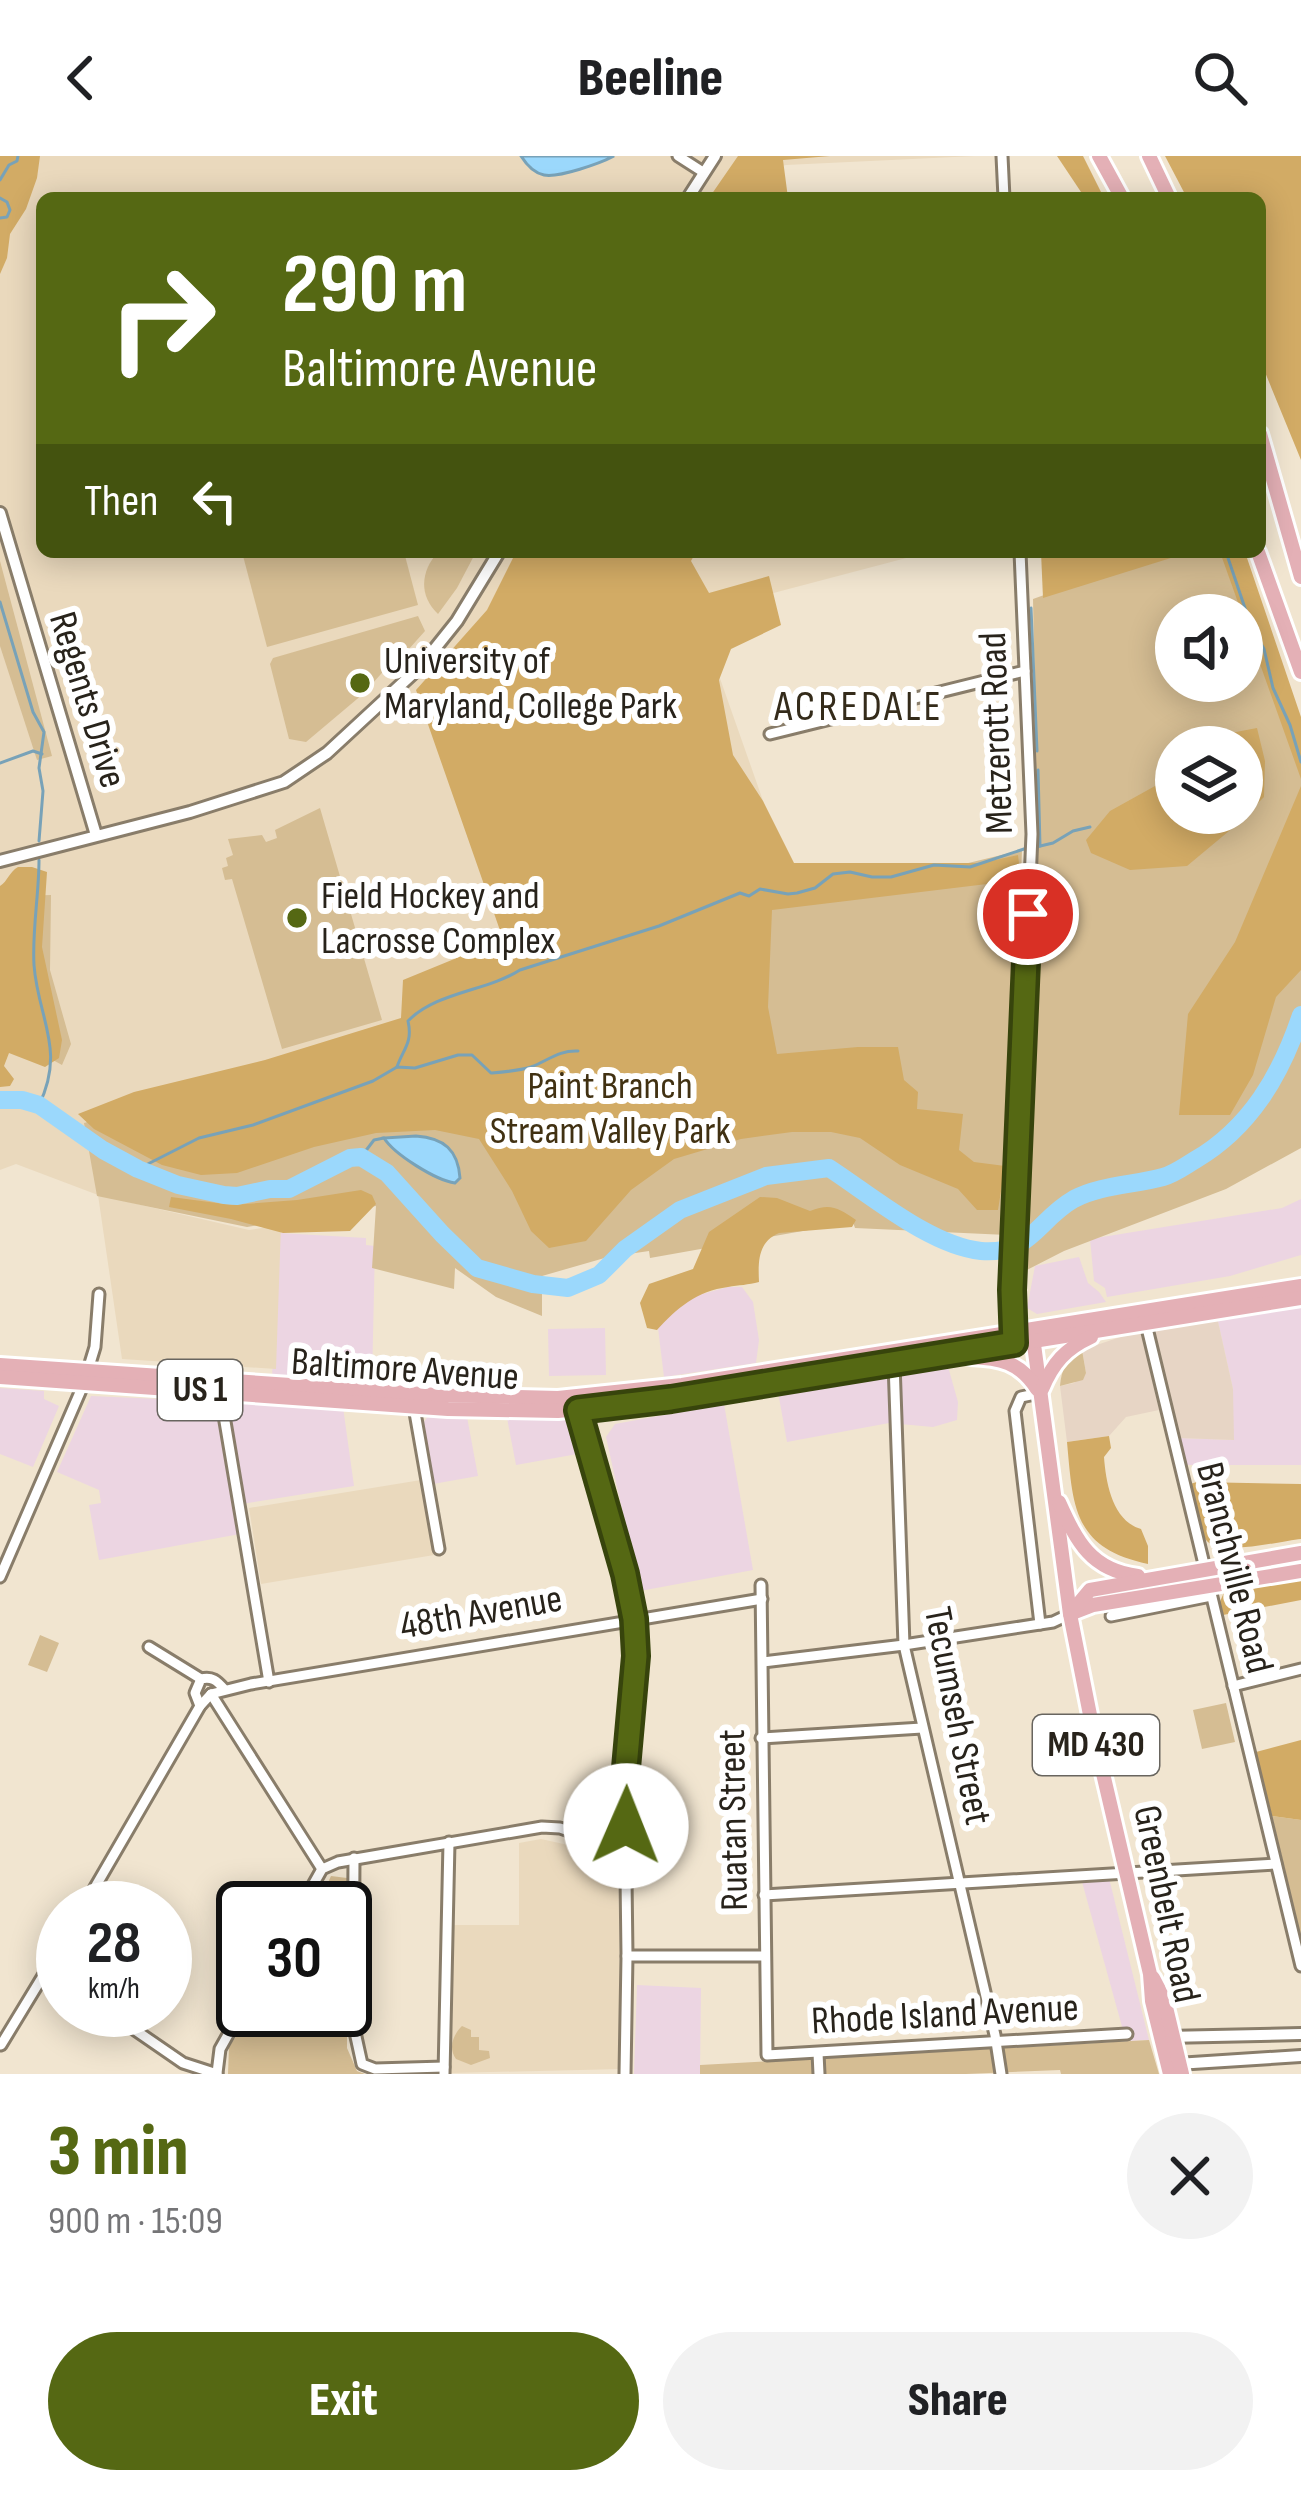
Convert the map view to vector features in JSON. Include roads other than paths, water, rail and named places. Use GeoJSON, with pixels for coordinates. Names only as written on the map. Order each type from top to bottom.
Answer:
{"type":"FeatureCollection","features":[{"type":"Feature","properties":{"kind":"main road"},"geometry":{"type":"LineString","coordinates":[[1099,156],[1119,192]]}},
{"type":"Feature","properties":{"kind":"main road"},"geometry":{"type":"LineString","coordinates":[[1149,156],[1166,192]]}},
{"type":"Feature","properties":{"kind":"main road"},"geometry":{"type":"LineString","coordinates":[[1266,455],[1301,577]]}},
{"type":"Feature","properties":{"kind":"main road"},"geometry":{"type":"LineString","coordinates":[[1260,558],[1301,672]]}},
{"type":"Feature","properties":{"kind":"main road"},"geometry":{"type":"LineString","coordinates":[[1265,1292],[1301,1277]]}},
{"type":"Feature","properties":{"kind":"main road","name":"Baltimore Avenue"},"geometry":{"type":"LineString","coordinates":[[0,1377],[558,1398],[1014,1337],[1301,1286]]}},
{"type":"Feature","properties":{"kind":"main road","name":"Baltimore Avenue"},"geometry":{"type":"LineString","coordinates":[[1032,1334],[1104,1330],[1301,1298]]}},
{"type":"Feature","properties":{"kind":"main road"},"geometry":{"type":"LineString","coordinates":[[1040,1393],[1054,1363],[1071,1346],[1104,1330]]}},
{"type":"Feature","properties":{"kind":"main road","name":"Greenbelt Road"},"geometry":{"type":"LineString","coordinates":[[1032,1334],[1070,1614],[1153,2004],[1174,2070]]}},
{"type":"Feature","properties":{"kind":"main road","name":"Baltimore Avenue"},"geometry":{"type":"LineString","coordinates":[[0,1365],[220,1391],[512,1412],[671,1399],[940,1356],[1014,1337]]}},
{"type":"Feature","properties":{"kind":"main road"},"geometry":{"type":"LineString","coordinates":[[940,1356],[1007,1361],[1030,1378],[1040,1393]]}},
{"type":"Feature","properties":{"kind":"main road"},"geometry":{"type":"LineString","coordinates":[[1052,1488],[1074,1531],[1094,1558],[1113,1573],[1208,1584],[1301,1553]]}},
{"type":"Feature","properties":{"kind":"main road"},"geometry":{"type":"LineString","coordinates":[[1070,1614],[1093,1605],[1301,1571]]}},
{"type":"Feature","properties":{"kind":"main road"},"geometry":{"type":"LineString","coordinates":[[1070,1614],[1090,1589],[1155,1578]]}},
{"type":"Feature","properties":{"kind":"street"},"geometry":{"type":"LineString","coordinates":[[678,156],[703,172]]}},
{"type":"Feature","properties":{"kind":"street"},"geometry":{"type":"LineString","coordinates":[[691,192],[715,156]]}},
{"type":"Feature","properties":{"kind":"street"},"geometry":{"type":"LineString","coordinates":[[1002,156],[1004,192]]}},
{"type":"Feature","properties":{"kind":"street","name":"Regents Drive"},"geometry":{"type":"LineString","coordinates":[[0,513],[96,836]]}},
{"type":"Feature","properties":{"kind":"street"},"geometry":{"type":"LineString","coordinates":[[0,861],[190,812],[284,782],[327,753],[421,666],[457,622],[495,558]]}},
{"type":"Feature","properties":{"kind":"street","name":"Metzerott Road"},"geometry":{"type":"LineString","coordinates":[[1014,1337],[1031,846],[1020,558]]}},
{"type":"Feature","properties":{"kind":"street"},"geometry":{"type":"LineString","coordinates":[[770,734],[1025,671]]}},
{"type":"Feature","properties":{"kind":"street"},"geometry":{"type":"LineString","coordinates":[[0,1577],[86,1377],[99,1320],[99,1294]]}},
{"type":"Feature","properties":{"kind":"street","name":"Branchville Road"},"geometry":{"type":"LineString","coordinates":[[1146,1324],[1301,1966]]}},
{"type":"Feature","properties":{"kind":"street","name":"Tecumseh Street"},"geometry":{"type":"LineString","coordinates":[[893,1363],[904,1645],[1001,2074]]}},
{"type":"Feature","properties":{"kind":"street"},"geometry":{"type":"LineString","coordinates":[[220,1391],[269,1682]]}},
{"type":"Feature","properties":{"kind":"street"},"geometry":{"type":"LineString","coordinates":[[1040,1393],[1021,1397],[1016,1411],[1040,1624]]}},
{"type":"Feature","properties":{"kind":"street"},"geometry":{"type":"LineString","coordinates":[[414,1407],[439,1549]]}},
{"type":"Feature","properties":{"kind":"street"},"geometry":{"type":"LineString","coordinates":[[578,1410],[634,1619],[636,1656],[625,1779],[625,2074]]}},
{"type":"Feature","properties":{"kind":"street"},"geometry":{"type":"LineString","coordinates":[[1111,1616],[1208,1584]]}},
{"type":"Feature","properties":{"kind":"street","name":"Ruatan Street"},"geometry":{"type":"LineString","coordinates":[[761,1585],[767,2055]]}},
{"type":"Feature","properties":{"kind":"street","name":"48th Avenue"},"geometry":{"type":"LineString","coordinates":[[211,1694],[762,1599]]}},
{"type":"Feature","properties":{"kind":"street"},"geometry":{"type":"LineString","coordinates":[[763,1662],[1053,1622],[1070,1614]]}},
{"type":"Feature","properties":{"kind":"street"},"geometry":{"type":"LineString","coordinates":[[149,1647],[201,1679],[216,1680],[224,1689]]}},
{"type":"Feature","properties":{"kind":"street"},"geometry":{"type":"LineString","coordinates":[[1233,1686],[1301,1669]]}},
{"type":"Feature","properties":{"kind":"street"},"geometry":{"type":"LineString","coordinates":[[200,1706],[195,1693],[201,1679]]}},
{"type":"Feature","properties":{"kind":"street"},"geometry":{"type":"LineString","coordinates":[[99,1881],[211,1694],[322,1869]]}},
{"type":"Feature","properties":{"kind":"street"},"geometry":{"type":"LineString","coordinates":[[761,1738],[922,1727]]}},
{"type":"Feature","properties":{"kind":"street"},"geometry":{"type":"LineString","coordinates":[[315,1881],[322,1869],[354,1858],[549,1827],[626,1851]]}},
{"type":"Feature","properties":{"kind":"street"},"geometry":{"type":"LineString","coordinates":[[354,1858],[352,2023],[362,2064],[375,2069],[444,2071],[449,1842]]}},
{"type":"Feature","properties":{"kind":"street"},"geometry":{"type":"LineString","coordinates":[[764,1895],[1276,1864]]}},
{"type":"Feature","properties":{"kind":"street"},"geometry":{"type":"LineString","coordinates":[[627,1956],[766,1957]]}},
{"type":"Feature","properties":{"kind":"street"},"geometry":{"type":"LineString","coordinates":[[1,2045],[36,1988]]}},
{"type":"Feature","properties":{"kind":"street","name":"Rhode Island Avenue"},"geometry":{"type":"LineString","coordinates":[[767,2055],[1126,2034]]}},
{"type":"Feature","properties":{"kind":"street"},"geometry":{"type":"LineString","coordinates":[[1167,2037],[1301,2034]]}},
{"type":"Feature","properties":{"kind":"street"},"geometry":{"type":"LineString","coordinates":[[1230,2061],[1237,2044],[1280,2035]]}},
{"type":"Feature","properties":{"kind":"street"},"geometry":{"type":"LineString","coordinates":[[145,2037],[183,2063],[217,2073],[227,2037]]}},
{"type":"Feature","properties":{"kind":"street"},"geometry":{"type":"LineString","coordinates":[[818,2053],[819,2074]]}},
{"type":"Feature","properties":{"kind":"street"},"geometry":{"type":"LineString","coordinates":[[1174,2070],[1301,2056]]}},
{"type":"Feature","properties":{"kind":"water"},"geometry":{"type":"Polygon","coordinates":[[[521,156],[614,156],[551,175],[540,174],[521,156]]]}},
{"type":"Feature","properties":{"kind":"water"},"geometry":{"type":"Polygon","coordinates":[[[384,1138],[434,1139],[453,1153],[460,1178],[455,1183],[416,1165],[384,1138]]]}},
{"type":"Feature","properties":{"kind":"waterway"},"geometry":{"type":"LineString","coordinates":[[0,180],[18,156]]}},
{"type":"Feature","properties":{"kind":"waterway"},"geometry":{"type":"LineString","coordinates":[[0,198],[10,210],[0,218]]}},
{"type":"Feature","properties":{"kind":"waterway"},"geometry":{"type":"LineString","coordinates":[[1228,558],[1301,762]]}},
{"type":"Feature","properties":{"kind":"waterway"},"geometry":{"type":"LineString","coordinates":[[0,602],[33,712],[44,732],[39,841]]}},
{"type":"Feature","properties":{"kind":"waterway"},"geometry":{"type":"LineString","coordinates":[[1031,608],[1037,751]]}},
{"type":"Feature","properties":{"kind":"waterway"},"geometry":{"type":"LineString","coordinates":[[0,763],[33,751],[42,754]]}},
{"type":"Feature","properties":{"kind":"waterway"},"geometry":{"type":"LineString","coordinates":[[1038,770],[1040,846]]}},
{"type":"Feature","properties":{"kind":"waterway"},"geometry":{"type":"LineString","coordinates":[[1036,847],[1090,827]]}},
{"type":"Feature","properties":{"kind":"waterway"},"geometry":{"type":"LineString","coordinates":[[397,1067],[408,1040],[408,1021],[419,1011],[520,970],[659,926],[740,893],[749,896],[760,889],[797,893],[815,888],[833,874],[850,872],[891,877],[934,865],[970,867],[1027,848]]}},
{"type":"Feature","properties":{"kind":"waterway"},"geometry":{"type":"LineString","coordinates":[[39,860],[34,965],[50,1050],[47,1085],[39,1105]]}},
{"type":"Feature","properties":{"kind":"waterway"},"geometry":{"type":"LineString","coordinates":[[0,1100],[39,1105],[138,1169],[178,1185],[224,1195],[289,1189],[361,1157],[387,1173],[477,1268],[533,1284],[568,1288],[599,1275],[625,1249],[680,1210],[766,1176],[829,1168],[942,1240],[981,1251],[1011,1248],[1074,1199],[1167,1176],[1215,1147],[1261,1098],[1301,1015]]}},
{"type":"Feature","properties":{"kind":"waterway"},"geometry":{"type":"LineString","coordinates":[[138,1169],[199,1138],[253,1125],[373,1081],[397,1067],[415,1068],[472,1055],[491,1073],[526,1068],[578,1051]]}},
{"type":"Feature","properties":{"kind":"waterway"},"geometry":{"type":"LineString","coordinates":[[361,1157],[374,1140],[384,1138]]}},
{"type":"Feature","properties":{"kind":"place","name":"University of Maryland, College Park"},"geometry":{"type":"Point","coordinates":[360,683]}},
{"type":"Feature","properties":{"kind":"place","name":"Field Hockey and Lacrosse Complex"},"geometry":{"type":"Point","coordinates":[297,918]}},
{"type":"Feature","properties":{"kind":"district","name":"ACREDALE"},"geometry":{"type":"Point","coordinates":[859,707]}},
{"type":"Feature","properties":{"kind":"park label","name":"Paint Branch Stream Valley Park"},"geometry":{"type":"Point","coordinates":[610,1108]}}]}
